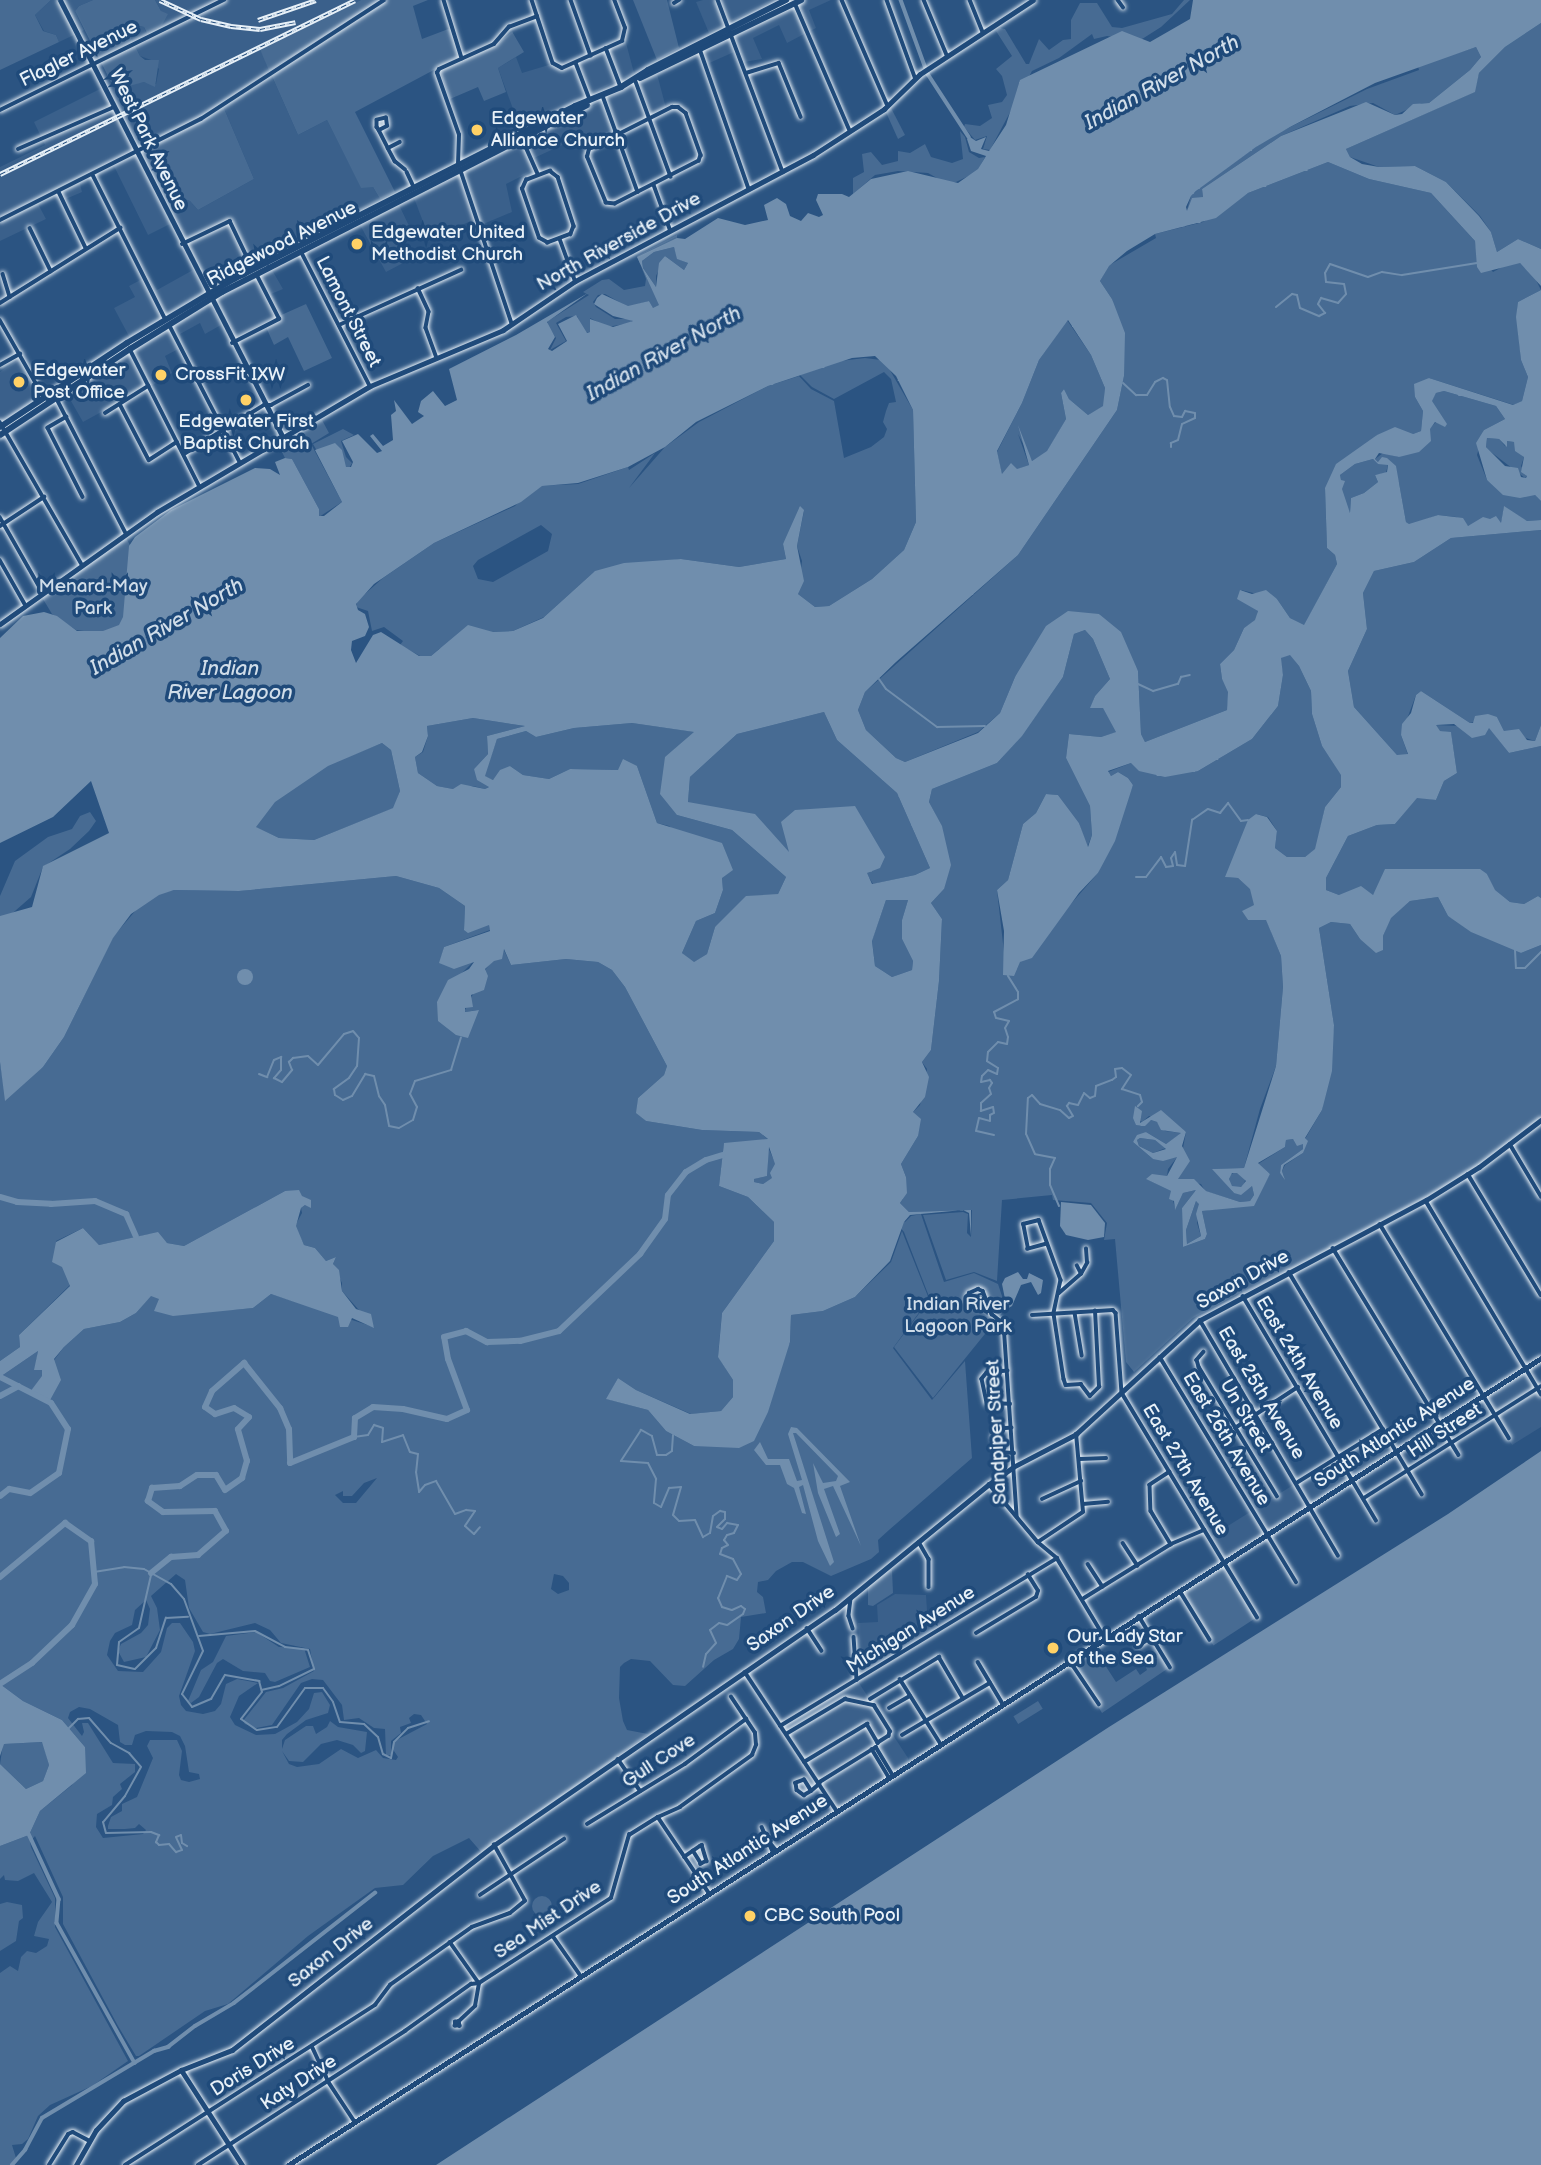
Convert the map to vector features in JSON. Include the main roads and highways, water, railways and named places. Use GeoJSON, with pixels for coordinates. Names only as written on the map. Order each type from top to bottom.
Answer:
{"type":"FeatureCollection","features":[{"type":"Feature","properties":{"kind":"main road","name":"Ridgewood Avenue"},"geometry":{"type":"LineString","coordinates":[[255,271],[301,251],[521,137],[577,113],[591,102],[635,79],[796,1]]}},
{"type":"Feature","properties":{"kind":"main road","name":"Ridgewood Avenue"},"geometry":{"type":"LineString","coordinates":[[1,428],[99,361],[318,234],[414,187],[460,168]]}},
{"type":"Feature","properties":{"kind":"main road"},"geometry":{"type":"LineString","coordinates":[[301,251],[318,234]]}},
{"type":"Feature","properties":{"kind":"main road","name":"Ridgewood Avenue"},"geometry":{"type":"LineString","coordinates":[[1,428],[56,397],[130,349],[165,321]]}},
{"type":"Feature","properties":{"kind":"main road"},"geometry":{"type":"LineString","coordinates":[[75,384],[99,361]]}},
{"type":"Feature","properties":{"kind":"water"},"geometry":{"type":"Polygon","coordinates":[[[1193,0],[1541,0],[1541,23],[1505,47],[1479,73],[1475,92],[1346,149],[1350,157],[1362,164],[1379,167],[1415,166],[1446,182],[1491,232],[1497,252],[1518,239],[1541,249],[1541,286],[1520,263],[1481,273],[1477,267],[1475,241],[1431,193],[1369,179],[1328,162],[1248,193],[1216,218],[1155,234],[1127,251],[1109,266],[1100,281],[1112,299],[1125,333],[1124,376],[1117,410],[1018,555],[865,692],[858,710],[866,730],[896,758],[905,762],[978,733],[1000,713],[1015,677],[1046,626],[1068,611],[1099,614],[1121,632],[1138,671],[1141,734],[1145,742],[1227,710],[1228,692],[1222,679],[1220,664],[1234,650],[1244,628],[1255,620],[1258,611],[1237,599],[1240,590],[1252,594],[1266,590],[1277,599],[1290,618],[1304,625],[1337,564],[1335,555],[1327,548],[1325,488],[1336,464],[1377,435],[1395,427],[1413,434],[1421,431],[1423,411],[1415,397],[1414,384],[1429,378],[1513,405],[1522,401],[1528,377],[1521,360],[1516,317],[1518,302],[1541,290],[1541,501],[1535,495],[1520,498],[1503,495],[1487,480],[1476,443],[1484,430],[1505,419],[1496,406],[1444,391],[1436,393],[1432,401],[1447,424],[1445,427],[1435,422],[1430,429],[1431,441],[1419,452],[1399,457],[1379,453],[1375,459],[1378,462],[1382,457],[1387,458],[1396,466],[1406,522],[1409,524],[1438,515],[1463,518],[1468,526],[1483,517],[1490,519],[1496,516],[1501,523],[1504,506],[1527,521],[1541,520],[1541,530],[1451,538],[1414,562],[1374,571],[1363,593],[1367,629],[1348,671],[1354,707],[1397,755],[1408,754],[1401,735],[1402,724],[1411,713],[1416,695],[1421,691],[1470,723],[1473,723],[1475,716],[1488,714],[1497,717],[1504,731],[1519,729],[1527,740],[1535,741],[1541,725],[1541,746],[1509,753],[1489,728],[1485,735],[1472,738],[1454,724],[1436,725],[1440,731],[1451,732],[1457,773],[1444,781],[1436,800],[1417,798],[1395,824],[1377,825],[1348,836],[1326,878],[1326,890],[1339,895],[1361,886],[1373,895],[1385,869],[1480,869],[1487,874],[1495,890],[1510,902],[1524,904],[1538,896],[1541,898],[1541,945],[1521,953],[1471,932],[1448,916],[1438,897],[1410,901],[1391,918],[1383,936],[1383,950],[1376,953],[1360,939],[1350,924],[1331,922],[1319,928],[1334,1025],[1332,1071],[1322,1110],[1305,1138],[1308,1141],[1303,1153],[1284,1165],[1282,1171],[1285,1180],[1280,1173],[1281,1165],[1303,1149],[1303,1144],[1297,1146],[1293,1139],[1286,1140],[1285,1147],[1258,1163],[1270,1174],[1254,1206],[1202,1211],[1207,1234],[1205,1239],[1183,1247],[1182,1208],[1196,1190],[1183,1193],[1175,1210],[1174,1201],[1169,1199],[1171,1191],[1146,1179],[1152,1174],[1167,1176],[1177,1157],[1163,1161],[1153,1159],[1133,1142],[1137,1135],[1146,1132],[1166,1144],[1181,1133],[1161,1130],[1157,1122],[1151,1120],[1145,1126],[1136,1125],[1133,1118],[1135,1106],[1142,1111],[1140,1123],[1161,1110],[1186,1132],[1182,1146],[1190,1161],[1178,1179],[1194,1179],[1206,1191],[1240,1202],[1250,1201],[1254,1195],[1252,1186],[1241,1195],[1234,1193],[1212,1169],[1244,1168],[1276,1066],[1283,987],[1281,956],[1266,920],[1248,920],[1242,911],[1254,905],[1250,889],[1238,878],[1225,877],[1248,820],[1256,814],[1267,817],[1277,831],[1275,848],[1287,857],[1305,857],[1315,849],[1325,807],[1341,787],[1341,775],[1322,746],[1312,714],[1311,691],[1299,666],[1290,655],[1281,658],[1283,675],[1278,706],[1252,739],[1198,771],[1165,777],[1139,771],[1131,763],[1108,771],[1111,776],[1118,772],[1133,785],[1115,841],[1098,873],[1079,893],[1032,958],[1020,962],[1014,976],[1003,975],[1004,931],[997,890],[1008,880],[1023,824],[1036,813],[1046,794],[1058,795],[1079,823],[1088,847],[1092,835],[1090,806],[1066,758],[1069,734],[1101,737],[1116,732],[1103,708],[1090,708],[1095,696],[1110,679],[1093,639],[1085,630],[1074,634],[1063,677],[1022,736],[997,763],[932,789],[929,802],[942,826],[951,865],[944,889],[931,903],[942,919],[939,981],[931,1050],[922,1062],[929,1077],[925,1097],[913,1112],[921,1119],[918,1136],[901,1164],[906,1177],[907,1193],[900,1203],[909,1212],[959,1210],[910,1215],[904,1222],[890,1261],[855,1297],[823,1311],[791,1315],[790,1342],[768,1412],[754,1441],[739,1448],[694,1446],[666,1431],[648,1410],[606,1399],[618,1378],[636,1390],[690,1414],[721,1411],[733,1397],[733,1380],[718,1357],[722,1313],[774,1241],[774,1222],[748,1197],[719,1186],[724,1143],[768,1139],[759,1132],[702,1130],[646,1121],[636,1113],[638,1098],[664,1075],[667,1066],[625,987],[612,970],[598,962],[566,959],[511,965],[504,949],[502,959],[494,961],[485,969],[488,976],[484,990],[471,995],[473,1007],[465,1008],[465,1012],[479,1010],[468,1038],[456,1035],[438,1021],[437,1002],[448,980],[469,969],[474,962],[454,969],[439,963],[444,947],[490,931],[489,925],[468,933],[464,930],[465,906],[439,888],[396,876],[239,891],[174,890],[159,895],[131,914],[113,938],[64,1037],[43,1067],[5,1101],[0,1062],[0,916],[32,907],[43,866],[109,833],[91,781],[53,817],[0,843],[0,638],[23,616],[44,612],[57,616],[77,631],[103,631],[119,625],[123,617],[129,546],[135,537],[171,510],[255,468],[270,469],[280,475],[275,462],[285,458],[292,459],[319,509],[319,516],[324,516],[342,502],[315,450],[335,443],[342,450],[346,467],[351,467],[353,462],[342,441],[358,434],[377,453],[382,451],[370,436],[373,434],[383,446],[393,440],[391,415],[396,411],[394,400],[412,424],[424,416],[418,412],[421,401],[433,391],[445,406],[457,400],[449,369],[516,335],[588,293],[547,322],[555,337],[548,349],[552,351],[567,341],[558,324],[576,315],[587,333],[590,332],[590,319],[613,327],[633,321],[613,316],[594,304],[597,298],[602,294],[628,306],[649,301],[653,308],[659,305],[637,257],[677,238],[685,239],[718,218],[745,225],[768,220],[764,205],[777,198],[786,204],[790,216],[801,221],[808,213],[819,217],[823,215],[816,200],[818,194],[842,194],[849,197],[871,179],[908,171],[958,183],[978,169],[986,156],[971,151],[967,139],[970,137],[976,141],[986,137],[981,149],[989,151],[1006,125],[1020,80],[1122,31],[1150,42],[1190,19],[1193,0]],[[1476,47],[1375,83],[1256,147],[1196,191],[1186,207],[1187,211],[1192,198],[1203,197],[1202,189],[1281,136],[1366,102],[1395,115],[1402,114],[1413,104],[1429,103],[1470,70],[1481,57],[1476,47]],[[674,247],[654,252],[642,261],[643,268],[656,287],[659,263],[665,256],[684,270],[688,263],[677,259],[674,247]],[[1068,320],[1039,360],[1022,403],[997,451],[1002,474],[1011,463],[1017,469],[1029,465],[1018,425],[1032,461],[1047,451],[1066,419],[1061,393],[1064,389],[1069,399],[1088,415],[1103,406],[1105,388],[1091,355],[1068,320]],[[875,356],[852,358],[768,386],[696,422],[665,447],[628,467],[578,483],[542,486],[521,502],[434,543],[374,584],[356,604],[358,610],[365,614],[369,627],[365,636],[352,641],[351,650],[356,663],[373,635],[381,632],[419,656],[431,656],[468,625],[493,632],[513,631],[543,618],[595,571],[624,563],[681,559],[739,567],[786,559],[783,544],[800,506],[804,510],[797,546],[804,581],[798,594],[815,607],[829,606],[872,579],[904,550],[916,522],[913,410],[896,376],[875,356]],[[1487,438],[1486,447],[1505,466],[1518,468],[1521,477],[1526,478],[1521,472],[1524,457],[1515,451],[1514,442],[1507,441],[1507,447],[1499,439],[1487,438]],[[1373,459],[1355,464],[1340,475],[1341,480],[1345,481],[1342,489],[1350,513],[1351,498],[1364,493],[1378,482],[1375,475],[1387,472],[1388,465],[1378,464],[1373,459]],[[824,712],[737,734],[690,777],[688,802],[755,814],[789,852],[781,822],[795,810],[855,806],[885,857],[880,868],[867,873],[872,884],[915,875],[930,868],[897,793],[837,740],[824,712]],[[473,718],[427,726],[428,736],[422,752],[415,757],[418,773],[437,786],[453,789],[461,784],[485,789],[489,787],[477,780],[474,769],[488,754],[487,736],[525,726],[473,718]],[[632,723],[574,728],[536,737],[526,731],[497,739],[485,776],[493,780],[500,770],[510,766],[523,775],[549,779],[570,769],[618,770],[623,759],[637,766],[657,823],[722,843],[733,870],[722,878],[723,890],[715,913],[696,921],[682,953],[694,962],[707,954],[715,927],[746,896],[778,894],[786,877],[732,830],[677,815],[660,794],[665,757],[694,732],[632,723]],[[382,743],[328,766],[275,802],[256,827],[279,838],[314,840],[393,808],[400,791],[391,750],[382,743]],[[886,900],[872,941],[875,966],[892,977],[912,970],[913,961],[902,939],[902,920],[908,900],[886,900]],[[1137,1140],[1139,1146],[1153,1153],[1166,1149],[1155,1140],[1137,1140]],[[769,1147],[767,1176],[754,1179],[754,1182],[763,1184],[772,1178],[770,1173],[775,1164],[769,1147]],[[1232,1173],[1229,1179],[1232,1186],[1241,1187],[1246,1181],[1237,1173],[1232,1173]],[[1196,1201],[1186,1230],[1187,1244],[1201,1236],[1196,1214],[1199,1204],[1196,1201]]]}},
{"type":"Feature","properties":{"kind":"water"},"geometry":{"type":"Polygon","coordinates":[[[245,969],[253,977],[245,985],[237,977],[245,969]]]}},
{"type":"Feature","properties":{"kind":"water"},"geometry":{"type":"Polygon","coordinates":[[[299,1190],[302,1196],[311,1200],[311,1208],[305,1205],[301,1208],[296,1226],[304,1245],[315,1248],[326,1261],[336,1257],[333,1264],[339,1270],[342,1291],[356,1309],[371,1314],[374,1328],[352,1318],[348,1327],[340,1327],[338,1317],[271,1294],[253,1308],[173,1316],[154,1311],[159,1299],[151,1296],[136,1313],[120,1322],[84,1329],[64,1347],[54,1359],[61,1380],[49,1402],[30,1392],[42,1376],[42,1370],[34,1370],[38,1351],[0,1377],[0,1361],[20,1347],[19,1335],[70,1286],[62,1267],[52,1262],[56,1242],[83,1228],[99,1245],[158,1232],[167,1243],[184,1246],[285,1191],[299,1190]]]}},
{"type":"Feature","properties":{"kind":"water"},"geometry":{"type":"Polygon","coordinates":[[[1061,1202],[1091,1205],[1105,1223],[1104,1237],[1088,1240],[1066,1235],[1060,1226],[1061,1202]]]}},
{"type":"Feature","properties":{"kind":"water"},"geometry":{"type":"Polygon","coordinates":[[[963,1210],[971,1210],[971,1236],[969,1213],[963,1210]]]}},
{"type":"Feature","properties":{"kind":"water"},"geometry":{"type":"Polygon","coordinates":[[[1018,1272],[1023,1279],[1027,1279],[1029,1273],[1043,1280],[1041,1293],[1038,1295],[1031,1282],[1021,1285],[1012,1306],[1007,1309],[1002,1284],[1005,1278],[1018,1272]]]}},
{"type":"Feature","properties":{"kind":"water"},"geometry":{"type":"Polygon","coordinates":[[[791,1427],[797,1428],[850,1482],[840,1486],[861,1546],[833,1486],[824,1489],[840,1534],[836,1537],[818,1493],[813,1463],[823,1483],[836,1481],[838,1476],[793,1433],[834,1562],[830,1566],[818,1541],[803,1485],[799,1487],[806,1514],[802,1513],[794,1488],[787,1484],[780,1465],[766,1465],[754,1450],[760,1442],[768,1459],[789,1459],[797,1481],[802,1480],[788,1434],[791,1427]]]}},
{"type":"Feature","properties":{"kind":"water"},"geometry":{"type":"Polygon","coordinates":[[[1541,1451],[1541,2165],[436,2165],[1109,1727],[1448,1514],[1541,1451]]]}},
{"type":"Feature","properties":{"kind":"water"},"geometry":{"type":"Polygon","coordinates":[[[0,1684],[23,1701],[62,1720],[85,1747],[86,1773],[40,1811],[29,1835],[0,1846],[0,1764],[26,1789],[43,1781],[49,1765],[42,1742],[4,1744],[0,1756],[0,1684]]]}},
{"type":"Feature","properties":{"kind":"waterway"},"geometry":{"type":"LineString","coordinates":[[901,0],[928,74],[969,137]]}},
{"type":"Feature","properties":{"kind":"waterway"},"geometry":{"type":"LineString","coordinates":[[1276,307],[1292,294],[1297,295],[1300,308],[1319,316],[1325,313],[1318,304],[1321,298],[1338,303],[1346,294],[1344,284],[1326,282],[1325,273],[1330,264],[1368,277],[1382,272],[1402,275],[1477,263]]}},
{"type":"Feature","properties":{"kind":"waterway"},"geometry":{"type":"LineString","coordinates":[[1123,383],[1136,395],[1147,395],[1155,382],[1163,378],[1167,380],[1170,407],[1174,416],[1182,417],[1185,411],[1195,413],[1195,418],[1182,424],[1178,440],[1171,443],[1171,447]]}},
{"type":"Feature","properties":{"kind":"waterway"},"geometry":{"type":"LineString","coordinates":[[1138,684],[1153,691],[1178,684],[1181,677],[1190,675]]}},
{"type":"Feature","properties":{"kind":"waterway"},"geometry":{"type":"LineString","coordinates":[[879,679],[886,689],[937,727],[985,726]]}},
{"type":"Feature","properties":{"kind":"waterway"},"geometry":{"type":"LineString","coordinates":[[1136,877],[1146,877],[1161,857],[1166,867],[1173,866],[1171,858],[1175,852],[1177,865],[1185,866],[1192,820],[1208,809],[1220,813],[1228,803],[1241,821],[1248,820]]}},
{"type":"Feature","properties":{"kind":"waterway"},"geometry":{"type":"LineString","coordinates":[[1515,950],[1516,968],[1525,968],[1541,952]]}},
{"type":"Feature","properties":{"kind":"waterway"},"geometry":{"type":"LineString","coordinates":[[994,1135],[976,1131],[979,1118],[990,1121],[990,1115],[994,1113],[993,1107],[981,1111],[981,1103],[991,1094],[989,1088],[992,1083],[990,1080],[981,1082],[982,1076],[988,1070],[997,1074],[998,1068],[987,1061],[988,1052],[998,1042],[1007,1044],[1005,1028],[1009,1021],[996,1018],[994,1012],[1018,999],[1018,992],[1008,976]]}},
{"type":"Feature","properties":{"kind":"waterway"},"geometry":{"type":"LineString","coordinates":[[259,1074],[267,1077],[274,1060],[281,1057],[281,1070],[274,1078],[282,1082],[292,1070],[289,1062],[293,1058],[308,1056],[318,1065],[344,1034],[353,1031],[359,1038],[357,1066],[349,1078],[334,1089],[335,1095],[343,1100],[352,1096],[365,1074],[374,1076],[379,1096],[385,1105],[389,1126],[399,1128],[413,1120],[417,1107],[410,1094],[415,1081],[451,1070],[461,1037]]}},
{"type":"Feature","properties":{"kind":"waterway"},"geometry":{"type":"LineString","coordinates":[[1059,1206],[1050,1185],[1050,1169],[1055,1158],[1035,1154],[1026,1134],[1028,1098],[1032,1095],[1040,1104],[1060,1110],[1069,1118],[1073,1116],[1067,1106],[1069,1103],[1078,1105],[1084,1093],[1090,1098],[1095,1096],[1096,1086],[1112,1080],[1116,1077],[1115,1069],[1122,1068],[1131,1075],[1122,1089],[1140,1095],[1142,1102],[1138,1106]]}},
{"type":"Feature","properties":{"kind":"waterway"},"geometry":{"type":"LineString","coordinates":[[151,1573],[171,1557],[198,1555],[226,1531],[215,1511],[163,1512],[148,1501],[152,1488],[180,1486],[197,1475],[216,1475],[225,1490],[242,1478],[247,1461],[238,1429],[249,1417],[234,1408],[215,1414],[205,1407],[212,1391],[244,1363],[280,1408],[289,1429],[290,1463],[354,1437],[355,1418],[373,1407],[403,1409],[447,1419],[467,1410],[448,1359],[444,1337],[466,1331],[487,1342],[520,1341],[559,1331],[640,1254],[665,1219],[668,1195],[686,1172],[706,1160],[722,1155]]}},
{"type":"Feature","properties":{"kind":"waterway"},"geometry":{"type":"LineString","coordinates":[[0,1197],[17,1202],[51,1204],[95,1201],[126,1214],[136,1236]]}},
{"type":"Feature","properties":{"kind":"waterway"},"geometry":{"type":"LineString","coordinates":[[0,1377],[51,1403],[68,1429],[59,1473],[30,1493],[9,1489],[0,1496]]}},
{"type":"Feature","properties":{"kind":"waterway"},"geometry":{"type":"LineString","coordinates":[[0,1396],[19,1386]]}},
{"type":"Feature","properties":{"kind":"waterway"},"geometry":{"type":"LineString","coordinates":[[354,1437],[368,1435],[374,1425],[383,1428],[382,1442],[403,1435],[410,1452],[418,1454],[416,1472],[419,1492],[425,1485],[436,1481],[455,1514],[466,1510],[475,1511],[465,1526],[474,1534],[480,1527]]}},
{"type":"Feature","properties":{"kind":"waterway"},"geometry":{"type":"LineString","coordinates":[[673,1435],[672,1451],[666,1455],[657,1455],[652,1436],[641,1430],[621,1461],[648,1463],[656,1479],[654,1503],[661,1507],[669,1488],[681,1487],[673,1515],[679,1521],[695,1520],[703,1537],[710,1533],[713,1516],[720,1511],[725,1512],[725,1519],[717,1527],[722,1529],[727,1523],[738,1525],[734,1533],[727,1535],[724,1540],[728,1545],[722,1548],[720,1554],[733,1559],[741,1574],[737,1580],[727,1576],[718,1598],[722,1607],[732,1610],[741,1606],[745,1609],[743,1614],[727,1625],[719,1623],[710,1630],[716,1643],[706,1654],[703,1667]]}},
{"type":"Feature","properties":{"kind":"waterway"},"geometry":{"type":"LineString","coordinates":[[0,1577],[65,1523],[91,1541],[95,1584],[72,1625],[32,1663],[0,1684]]}},
{"type":"Feature","properties":{"kind":"waterway"},"geometry":{"type":"LineString","coordinates":[[94,1572],[124,1567],[144,1569],[171,1584],[184,1599],[203,1651],[182,1694],[192,1707],[211,1699],[225,1675],[259,1681],[262,1692],[241,1719],[257,1730],[277,1727],[305,1688],[323,1688],[333,1702],[340,1722],[364,1724],[378,1737],[383,1754],[391,1758],[394,1742],[408,1728],[429,1721]]}},
{"type":"Feature","properties":{"kind":"waterway"},"geometry":{"type":"LineString","coordinates":[[151,1575],[139,1628],[119,1642],[117,1665],[135,1669],[156,1648],[166,1618],[188,1617]]}},
{"type":"Feature","properties":{"kind":"waterway"},"geometry":{"type":"LineString","coordinates":[[199,1636],[255,1631],[285,1647],[308,1650],[314,1669],[279,1686],[262,1690]]}},
{"type":"Feature","properties":{"kind":"waterway"},"geometry":{"type":"LineString","coordinates":[[69,1728],[78,1719],[89,1718],[111,1743],[129,1753],[141,1767],[125,1796],[103,1822],[106,1833],[151,1832],[159,1835],[156,1842],[159,1845],[169,1844],[176,1852],[182,1850],[176,1837],[181,1835],[182,1843],[187,1846]]}},
{"type":"Feature","properties":{"kind":"waterway"},"geometry":{"type":"LineString","coordinates":[[29,1834],[59,1899],[57,1923],[135,2063]]}},
{"type":"Feature","properties":{"kind":"waterway"},"geometry":{"type":"LineString","coordinates":[[12,2165],[25,2150],[42,2118],[154,2051],[168,2047],[195,2026],[234,2003],[375,1893]]}},
{"type":"Feature","properties":{"kind":"railway"},"geometry":{"type":"LineString","coordinates":[[160,0],[201,19],[231,26],[260,29],[295,22]]}},
{"type":"Feature","properties":{"kind":"railway"},"geometry":{"type":"LineString","coordinates":[[258,20],[316,0]]}},
{"type":"Feature","properties":{"kind":"railway"},"geometry":{"type":"LineString","coordinates":[[0,174],[355,0]]}},
{"type":"Feature","properties":{"kind":"place","name":"Edgewater Alliance Church"},"geometry":{"type":"Point","coordinates":[477,130]}},
{"type":"Feature","properties":{"kind":"place","name":"Edgewater United Methodist Church"},"geometry":{"type":"Point","coordinates":[357,244]}},
{"type":"Feature","properties":{"kind":"place","name":"CrossFit IXW"},"geometry":{"type":"Point","coordinates":[161,375]}},
{"type":"Feature","properties":{"kind":"place","name":"Edgewater Post Office"},"geometry":{"type":"Point","coordinates":[19,382]}},
{"type":"Feature","properties":{"kind":"place","name":"Edgewater First Baptist Church"},"geometry":{"type":"Point","coordinates":[246,400]}},
{"type":"Feature","properties":{"kind":"place","name":"Our Lady Star of the Sea"},"geometry":{"type":"Point","coordinates":[1053,1648]}},
{"type":"Feature","properties":{"kind":"place","name":"CBC South Pool"},"geometry":{"type":"Point","coordinates":[750,1916]}},
{"type":"Feature","properties":{"kind":"water label","name":"Indian River North"},"geometry":{"type":"Point","coordinates":[1162,83]}},
{"type":"Feature","properties":{"kind":"water label","name":"Indian River North"},"geometry":{"type":"Point","coordinates":[664,354]}},
{"type":"Feature","properties":{"kind":"water label","name":"Indian River North"},"geometry":{"type":"Point","coordinates":[167,627]}},
{"type":"Feature","properties":{"kind":"water label","name":"Indian River Lagoon"},"geometry":{"type":"Point","coordinates":[230,681]}},
{"type":"Feature","properties":{"kind":"park label","name":"Menard-May Park"},"geometry":{"type":"Point","coordinates":[93,598]}},
{"type":"Feature","properties":{"kind":"park label","name":"Indian River Lagoon Park"},"geometry":{"type":"Point","coordinates":[958,1316]}}]}
